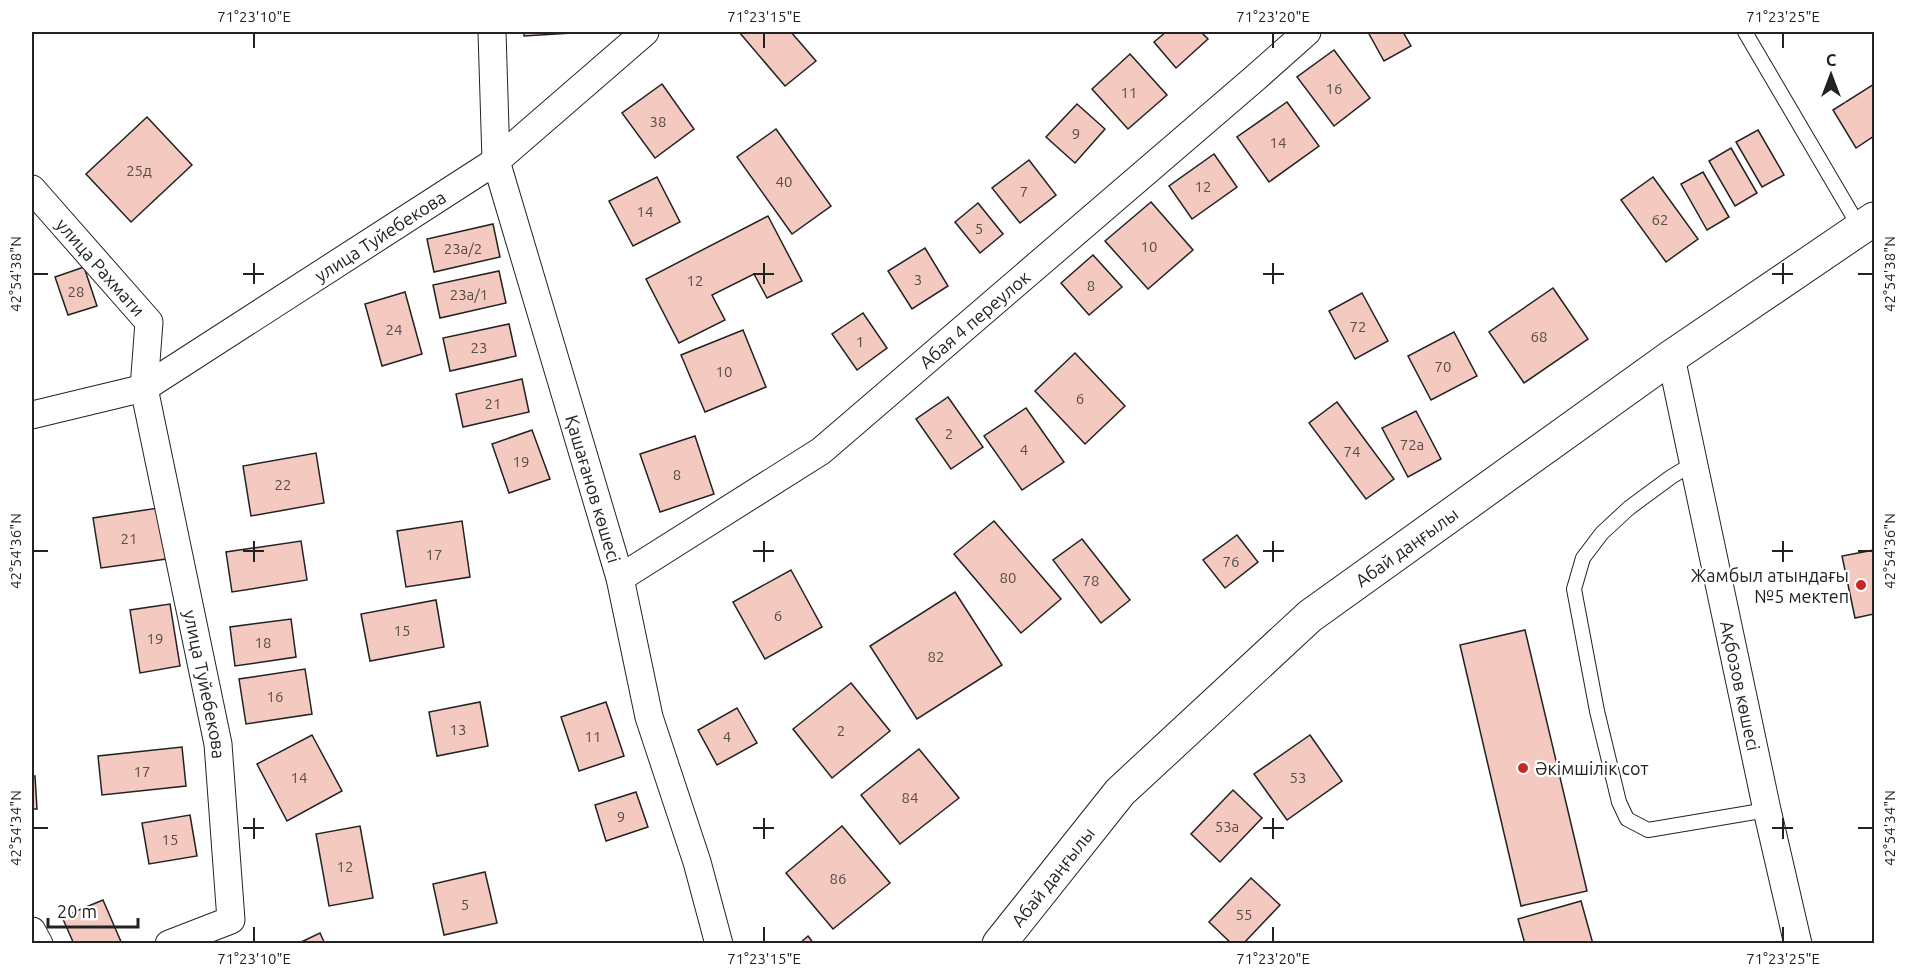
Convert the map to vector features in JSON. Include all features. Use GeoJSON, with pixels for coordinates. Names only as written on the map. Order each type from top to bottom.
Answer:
{"type":"FeatureCollection","features":[{"type":"Feature","properties":{"kind":"main road","name":"Абай даңғылы"},"geometry":{"type":"LineString","coordinates":[[999,944],[1120,792],[1310,616],[1671,357],[1867,223]]}},
{"type":"Feature","properties":{"kind":"street","name":"Қашағанов көшесі"},"geometry":{"type":"LineString","coordinates":[[492,32],[496,161],[620,578],[649,717],[698,862],[720,944]]}},
{"type":"Feature","properties":{"kind":"street","name":"улица Туйебекова"},"geometry":{"type":"LineString","coordinates":[[32,415],[144,388],[496,161],[645,32]]}},
{"type":"Feature","properties":{"kind":"street","name":"Абая 4 переулок"},"geometry":{"type":"LineString","coordinates":[[620,578],[821,451],[1307,32]]}},
{"type":"Feature","properties":{"kind":"street","name":"улица Рахмати"},"geometry":{"type":"LineString","coordinates":[[32,189],[149,322],[144,388]]}},
{"type":"Feature","properties":{"kind":"street","name":"Ақбозов көшесі"},"geometry":{"type":"LineString","coordinates":[[1671,357],[1767,810],[1798,944]]}},
{"type":"Feature","properties":{"kind":"street","name":"улица Туйебекова"},"geometry":{"type":"LineString","coordinates":[[144,388],[218,744],[231,920],[169,944]]}},
{"type":"Feature","properties":{"kind":"street"},"geometry":{"type":"LineString","coordinates":[[32,931],[39,944]]}},
{"type":"Feature","properties":{"kind":"lane"},"geometry":{"type":"LineString","coordinates":[[1745,32],[1867,223]]}},
{"type":"Feature","properties":{"kind":"lane"},"geometry":{"type":"LineString","coordinates":[[1694,463],[1629,508],[1602,533],[1583,558],[1574,590],[1597,711],[1619,802],[1627,819],[1648,831],[1767,810]]}},
{"type":"Feature","properties":{"kind":"building"},"geometry":{"type":"Polygon","coordinates":[[[524,32],[589,32],[524,36],[524,32]]]}},
{"type":"Feature","properties":{"kind":"building"},"geometry":{"type":"Polygon","coordinates":[[[739,32],[791,32],[816,61],[785,86],[739,32]]]}},
{"type":"Feature","properties":{"kind":"building"},"geometry":{"type":"Polygon","coordinates":[[[1166,32],[1201,32],[1208,39],[1176,68],[1154,42],[1166,32]]]}},
{"type":"Feature","properties":{"kind":"building"},"geometry":{"type":"Polygon","coordinates":[[[1368,32],[1403,32],[1411,46],[1384,61],[1368,32]]]}},
{"type":"Feature","properties":{"kind":"building"},"geometry":{"type":"Polygon","coordinates":[[[1334,50],[1370,98],[1334,126],[1297,77],[1334,50]]]}},
{"type":"Feature","properties":{"kind":"building"},"geometry":{"type":"Polygon","coordinates":[[[1130,54],[1167,95],[1128,129],[1092,89],[1130,54]]]}},
{"type":"Feature","properties":{"kind":"building"},"geometry":{"type":"Polygon","coordinates":[[[662,84],[694,129],[655,158],[622,113],[662,84]]]}},
{"type":"Feature","properties":{"kind":"building"},"geometry":{"type":"Polygon","coordinates":[[[1874,84],[1874,136],[1856,148],[1833,110],[1874,84]]]}},
{"type":"Feature","properties":{"kind":"building"},"geometry":{"type":"Polygon","coordinates":[[[1287,102],[1319,146],[1269,182],[1237,137],[1287,102]]]}},
{"type":"Feature","properties":{"kind":"building"},"geometry":{"type":"Polygon","coordinates":[[[1077,104],[1105,129],[1075,163],[1046,137],[1077,104]]]}},
{"type":"Feature","properties":{"kind":"building"},"geometry":{"type":"Polygon","coordinates":[[[147,117],[192,165],[131,222],[86,174],[147,117]]]}},
{"type":"Feature","properties":{"kind":"building"},"geometry":{"type":"Polygon","coordinates":[[[776,129],[831,206],[792,234],[737,157],[776,129]]]}},
{"type":"Feature","properties":{"kind":"building"},"geometry":{"type":"Polygon","coordinates":[[[1758,130],[1784,175],[1762,187],[1736,142],[1758,130]]]}},
{"type":"Feature","properties":{"kind":"building"},"geometry":{"type":"Polygon","coordinates":[[[1731,148],[1757,193],[1735,206],[1709,161],[1731,148]]]}},
{"type":"Feature","properties":{"kind":"building"},"geometry":{"type":"Polygon","coordinates":[[[1214,154],[1237,187],[1192,219],[1169,186],[1214,154]]]}},
{"type":"Feature","properties":{"kind":"building"},"geometry":{"type":"Polygon","coordinates":[[[1029,160],[1056,195],[1020,223],[992,188],[1029,160]]]}},
{"type":"Feature","properties":{"kind":"building"},"geometry":{"type":"Polygon","coordinates":[[[1703,172],[1729,217],[1707,230],[1681,184],[1703,172]]]}},
{"type":"Feature","properties":{"kind":"building"},"geometry":{"type":"Polygon","coordinates":[[[657,177],[680,222],[633,246],[609,201],[657,177]]]}},
{"type":"Feature","properties":{"kind":"building"},"geometry":{"type":"Polygon","coordinates":[[[1653,177],[1698,239],[1666,262],[1621,200],[1653,177]]]}},
{"type":"Feature","properties":{"kind":"building"},"geometry":{"type":"Polygon","coordinates":[[[1151,202],[1193,250],[1148,289],[1105,241],[1151,202]]]}},
{"type":"Feature","properties":{"kind":"building"},"geometry":{"type":"Polygon","coordinates":[[[978,203],[1003,234],[980,253],[955,222],[978,203]]]}},
{"type":"Feature","properties":{"kind":"building"},"geometry":{"type":"Polygon","coordinates":[[[768,216],[802,281],[767,298],[754,274],[712,295],[725,320],[679,343],[646,279],[768,216]]]}},
{"type":"Feature","properties":{"kind":"building"},"geometry":{"type":"Polygon","coordinates":[[[493,224],[500,257],[434,272],[427,239],[493,224]]]}},
{"type":"Feature","properties":{"kind":"building"},"geometry":{"type":"Polygon","coordinates":[[[925,248],[948,286],[912,309],[888,271],[925,248]]]}},
{"type":"Feature","properties":{"kind":"building"},"geometry":{"type":"Polygon","coordinates":[[[1093,255],[1122,287],[1089,315],[1061,283],[1093,255]]]}},
{"type":"Feature","properties":{"kind":"building"},"geometry":{"type":"Polygon","coordinates":[[[84,267],[97,306],[68,315],[55,277],[84,267]]]}},
{"type":"Feature","properties":{"kind":"building"},"geometry":{"type":"Polygon","coordinates":[[[499,271],[506,303],[440,318],[433,285],[499,271]]]}},
{"type":"Feature","properties":{"kind":"building"},"geometry":{"type":"Polygon","coordinates":[[[1553,288],[1588,339],[1524,383],[1489,332],[1553,288]]]}},
{"type":"Feature","properties":{"kind":"building"},"geometry":{"type":"Polygon","coordinates":[[[405,292],[422,354],[382,366],[365,304],[405,292]]]}},
{"type":"Feature","properties":{"kind":"building"},"geometry":{"type":"Polygon","coordinates":[[[1362,293],[1388,341],[1355,359],[1329,311],[1362,293]]]}},
{"type":"Feature","properties":{"kind":"building"},"geometry":{"type":"Polygon","coordinates":[[[863,313],[887,348],[857,370],[832,334],[863,313]]]}},
{"type":"Feature","properties":{"kind":"building"},"geometry":{"type":"Polygon","coordinates":[[[509,324],[516,356],[450,371],[443,338],[509,324]]]}},
{"type":"Feature","properties":{"kind":"building"},"geometry":{"type":"Polygon","coordinates":[[[743,330],[766,387],[705,412],[681,355],[743,330]]]}},
{"type":"Feature","properties":{"kind":"building"},"geometry":{"type":"Polygon","coordinates":[[[1454,332],[1477,376],[1431,400],[1408,356],[1454,332]]]}},
{"type":"Feature","properties":{"kind":"building"},"geometry":{"type":"Polygon","coordinates":[[[1075,353],[1125,406],[1085,444],[1035,391],[1075,353]]]}},
{"type":"Feature","properties":{"kind":"building"},"geometry":{"type":"Polygon","coordinates":[[[522,379],[529,412],[463,427],[456,394],[522,379]]]}},
{"type":"Feature","properties":{"kind":"building"},"geometry":{"type":"Polygon","coordinates":[[[948,397],[983,447],[951,469],[916,419],[948,397]]]}},
{"type":"Feature","properties":{"kind":"building"},"geometry":{"type":"Polygon","coordinates":[[[1337,402],[1394,479],[1366,499],[1309,423],[1337,402]]]}},
{"type":"Feature","properties":{"kind":"building"},"geometry":{"type":"Polygon","coordinates":[[[1026,408],[1064,462],[1022,490],[984,436],[1026,408]]]}},
{"type":"Feature","properties":{"kind":"building"},"geometry":{"type":"Polygon","coordinates":[[[1416,411],[1441,459],[1408,477],[1382,428],[1416,411]]]}},
{"type":"Feature","properties":{"kind":"building"},"geometry":{"type":"Polygon","coordinates":[[[532,430],[550,479],[509,493],[492,444],[532,430]]]}},
{"type":"Feature","properties":{"kind":"building"},"geometry":{"type":"Polygon","coordinates":[[[695,436],[714,494],[660,512],[640,454],[695,436]]]}},
{"type":"Feature","properties":{"kind":"building"},"geometry":{"type":"Polygon","coordinates":[[[316,453],[324,503],[251,516],[243,466],[316,453]]]}},
{"type":"Feature","properties":{"kind":"building"},"geometry":{"type":"Polygon","coordinates":[[[158,508],[166,559],[101,568],[93,518],[158,508]]]}},
{"type":"Feature","properties":{"kind":"building"},"geometry":{"type":"Polygon","coordinates":[[[462,521],[470,577],[406,587],[397,531],[462,521]]]}},
{"type":"Feature","properties":{"kind":"building"},"geometry":{"type":"Polygon","coordinates":[[[994,521],[1061,599],[1021,633],[954,554],[994,521]]]}},
{"type":"Feature","properties":{"kind":"building"},"geometry":{"type":"Polygon","coordinates":[[[1237,535],[1258,562],[1225,588],[1203,560],[1237,535]]]}},
{"type":"Feature","properties":{"kind":"building"},"geometry":{"type":"Polygon","coordinates":[[[1082,539],[1130,600],[1101,623],[1053,560],[1082,539]]]}},
{"type":"Feature","properties":{"kind":"building"},"geometry":{"type":"Polygon","coordinates":[[[301,541],[307,580],[232,592],[226,552],[301,541]]]}},
{"type":"Feature","properties":{"kind":"building","name":"Жамбыл атындағы №5 мектеп"},"geometry":{"type":"Polygon","coordinates":[[[1874,550],[1874,614],[1855,618],[1842,556],[1874,550]]]}},
{"type":"Feature","properties":{"kind":"building"},"geometry":{"type":"Polygon","coordinates":[[[791,570],[822,627],[765,659],[733,602],[791,570]]]}},
{"type":"Feature","properties":{"kind":"building"},"geometry":{"type":"Polygon","coordinates":[[[955,592],[1002,665],[917,719],[870,646],[955,592]]]}},
{"type":"Feature","properties":{"kind":"building"},"geometry":{"type":"Polygon","coordinates":[[[436,600],[444,647],[370,661],[361,614],[436,600]]]}},
{"type":"Feature","properties":{"kind":"building"},"geometry":{"type":"Polygon","coordinates":[[[170,604],[180,666],[140,673],[130,610],[170,604]]]}},
{"type":"Feature","properties":{"kind":"building"},"geometry":{"type":"Polygon","coordinates":[[[291,619],[296,657],[235,666],[230,627],[291,619]]]}},
{"type":"Feature","properties":{"kind":"building","name":"Әкімшілік сот"},"geometry":{"type":"Polygon","coordinates":[[[1525,630],[1587,891],[1521,906],[1460,645],[1525,630]]]}},
{"type":"Feature","properties":{"kind":"building"},"geometry":{"type":"Polygon","coordinates":[[[305,669],[312,714],[246,724],[239,679],[305,669]]]}},
{"type":"Feature","properties":{"kind":"building"},"geometry":{"type":"Polygon","coordinates":[[[851,683],[890,731],[832,778],[793,729],[851,683]]]}},
{"type":"Feature","properties":{"kind":"building"},"geometry":{"type":"Polygon","coordinates":[[[480,702],[488,746],[437,756],[429,712],[480,702]]]}},
{"type":"Feature","properties":{"kind":"building"},"geometry":{"type":"Polygon","coordinates":[[[606,702],[624,756],[579,771],[561,717],[606,702]]]}},
{"type":"Feature","properties":{"kind":"building"},"geometry":{"type":"Polygon","coordinates":[[[737,708],[757,743],[717,765],[698,730],[737,708]]]}},
{"type":"Feature","properties":{"kind":"building"},"geometry":{"type":"Polygon","coordinates":[[[312,735],[342,791],[287,821],[257,764],[312,735]]]}},
{"type":"Feature","properties":{"kind":"building"},"geometry":{"type":"Polygon","coordinates":[[[1310,735],[1342,781],[1287,820],[1254,774],[1310,735]]]}},
{"type":"Feature","properties":{"kind":"building"},"geometry":{"type":"Polygon","coordinates":[[[182,747],[186,786],[102,795],[98,756],[182,747]]]}},
{"type":"Feature","properties":{"kind":"building"},"geometry":{"type":"Polygon","coordinates":[[[919,749],[959,798],[900,844],[861,795],[919,749]]]}},
{"type":"Feature","properties":{"kind":"building"},"geometry":{"type":"Polygon","coordinates":[[[32,776],[35,776],[37,809],[32,809],[32,776]]]}},
{"type":"Feature","properties":{"kind":"building"},"geometry":{"type":"Polygon","coordinates":[[[1233,790],[1262,818],[1220,862],[1191,834],[1233,790]]]}},
{"type":"Feature","properties":{"kind":"building"},"geometry":{"type":"Polygon","coordinates":[[[636,792],[648,827],[606,841],[595,805],[636,792]]]}},
{"type":"Feature","properties":{"kind":"building"},"geometry":{"type":"Polygon","coordinates":[[[190,815],[197,856],[149,864],[142,823],[190,815]]]}},
{"type":"Feature","properties":{"kind":"building"},"geometry":{"type":"Polygon","coordinates":[[[360,826],[373,898],[329,906],[316,834],[360,826]]]}},
{"type":"Feature","properties":{"kind":"building"},"geometry":{"type":"Polygon","coordinates":[[[842,826],[890,883],[833,929],[786,873],[842,826]]]}},
{"type":"Feature","properties":{"kind":"building"},"geometry":{"type":"Polygon","coordinates":[[[485,872],[497,923],[444,935],[433,884],[485,872]]]}},
{"type":"Feature","properties":{"kind":"building"},"geometry":{"type":"Polygon","coordinates":[[[1251,878],[1280,905],[1243,944],[1232,944],[1209,922],[1251,878]]]}},
{"type":"Feature","properties":{"kind":"building"},"geometry":{"type":"Polygon","coordinates":[[[103,900],[122,944],[74,944],[62,917],[103,900]]]}},
{"type":"Feature","properties":{"kind":"building"},"geometry":{"type":"Polygon","coordinates":[[[1581,901],[1593,944],[1525,944],[1518,919],[1581,901]]]}},
{"type":"Feature","properties":{"kind":"building"},"geometry":{"type":"Polygon","coordinates":[[[320,933],[325,944],[297,944],[320,933]]]}},
{"type":"Feature","properties":{"kind":"building"},"geometry":{"type":"Polygon","coordinates":[[[808,936],[814,944],[799,944],[808,936]]]}},
{"type":"Feature","properties":{"kind":"place","name":"Жамбыл атындағы №5 мектеп"},"geometry":{"type":"Point","coordinates":[1861,585]}},
{"type":"Feature","properties":{"kind":"place","name":"Әкімшілік сот"},"geometry":{"type":"Point","coordinates":[1523,768]}}]}
